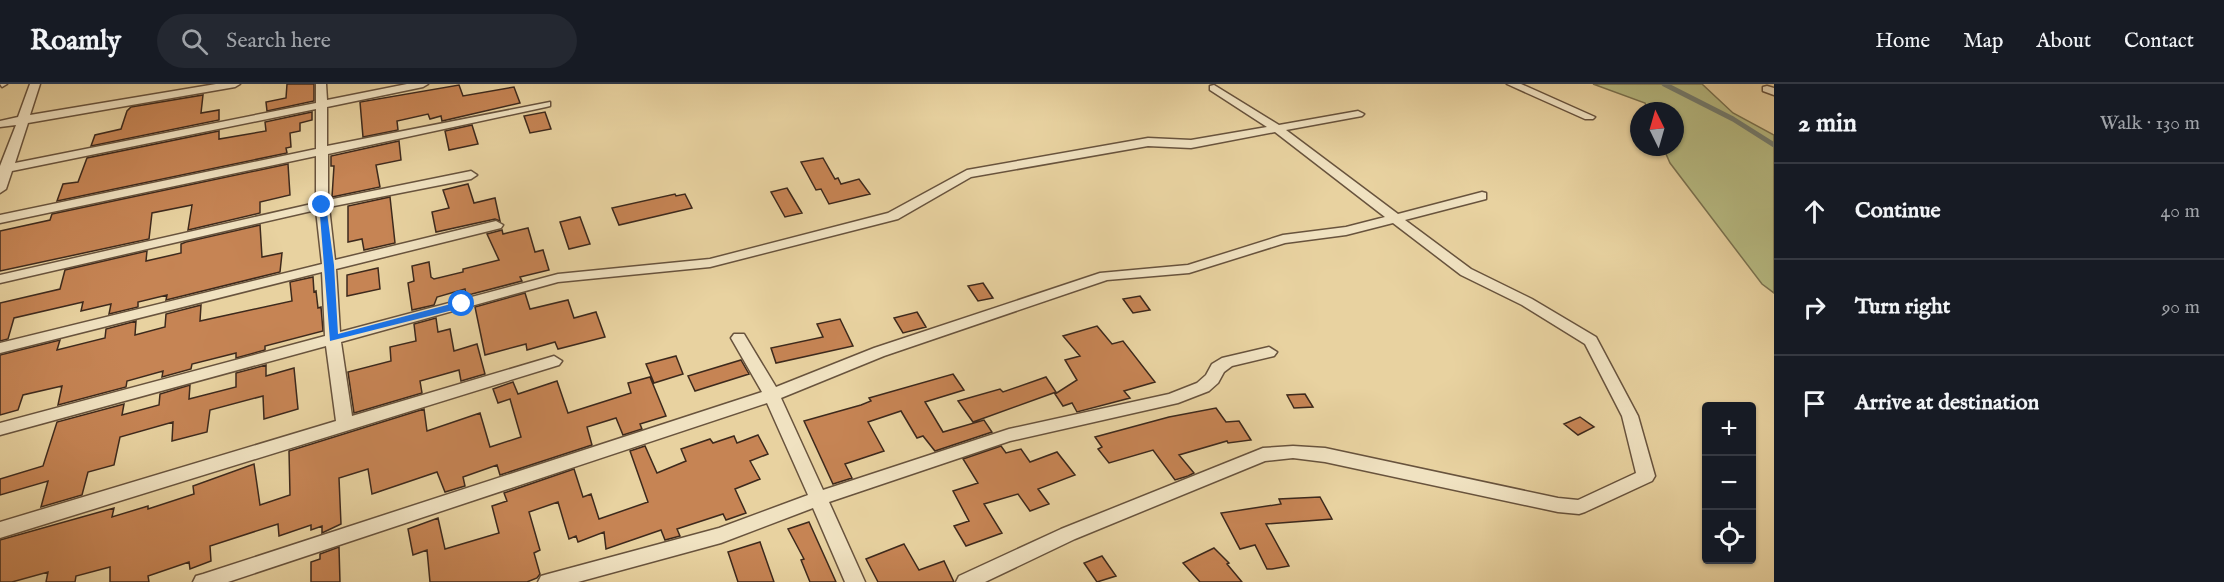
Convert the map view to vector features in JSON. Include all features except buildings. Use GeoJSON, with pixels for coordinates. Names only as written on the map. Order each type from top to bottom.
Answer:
{"type":"FeatureCollection","features":[{"type":"Feature","properties":{"kind":"street"},"geometry":{"type":"LineString","coordinates":[[0,189],[4,169],[35,84]]}},
{"type":"Feature","properties":{"kind":"street"},"geometry":{"type":"LineString","coordinates":[[0,124],[235,84]]}},
{"type":"Feature","properties":{"kind":"street"},"geometry":{"type":"LineString","coordinates":[[321,84],[323,104],[322,205],[329,265],[333,338],[345,424]]}},
{"type":"Feature","properties":{"kind":"street"},"geometry":{"type":"LineString","coordinates":[[4,169],[423,84]]}},
{"type":"Feature","properties":{"kind":"street"},"geometry":{"type":"LineString","coordinates":[[1512,84],[1562,103],[1589,117]]}},
{"type":"Feature","properties":{"kind":"street"},"geometry":{"type":"LineString","coordinates":[[966,582],[1068,534],[1263,455],[1293,452],[1325,455],[1557,505],[1580,507],[1646,477],[1630,416],[1591,341],[1527,302],[1466,272],[1397,217],[1276,128],[1214,88]]}},
{"type":"Feature","properties":{"kind":"street"},"geometry":{"type":"LineString","coordinates":[[0,219],[546,104]]}},
{"type":"Feature","properties":{"kind":"street"},"geometry":{"type":"LineString","coordinates":[[0,429],[558,278],[710,263],[893,216],[967,174],[1148,142],[1191,144],[1358,114]]}},
{"type":"Feature","properties":{"kind":"street"},"geometry":{"type":"LineString","coordinates":[[0,279],[322,205],[471,175]]}},
{"type":"Feature","properties":{"kind":"street"},"geometry":{"type":"LineString","coordinates":[[203,582],[771,395],[879,352],[1105,276],[1189,269],[1283,239],[1346,231],[1482,196]]}},
{"type":"Feature","properties":{"kind":"street"},"geometry":{"type":"LineString","coordinates":[[0,348],[496,225]]}},
{"type":"Feature","properties":{"kind":"street"},"geometry":{"type":"LineString","coordinates":[[739,338],[771,395],[855,582]]}},
{"type":"Feature","properties":{"kind":"street"},"geometry":{"type":"LineString","coordinates":[[548,582],[721,535],[817,499],[1009,435],[1172,399],[1203,387],[1212,379],[1218,368],[1227,362],[1269,352]]}},
{"type":"Feature","properties":{"kind":"street"},"geometry":{"type":"LineString","coordinates":[[0,530],[554,361]]}},
{"type":"Feature","properties":{"kind":"green space"},"geometry":{"type":"Polygon","coordinates":[[[1593,84],[1702,84],[1733,113],[1774,135],[1774,293],[1762,284],[1670,163],[1667,156],[1684,156],[1684,102],[1642,102],[1593,84]]]}},
{"type":"Feature","properties":{"kind":"waterway"},"geometry":{"type":"LineString","coordinates":[[1664,84],[1733,119],[1774,145]]}},
{"type":"Feature","properties":{"kind":"route"},"geometry":{"type":"LineString","coordinates":[[322,205],[329,265],[333,338],[462,304]]}}]}
